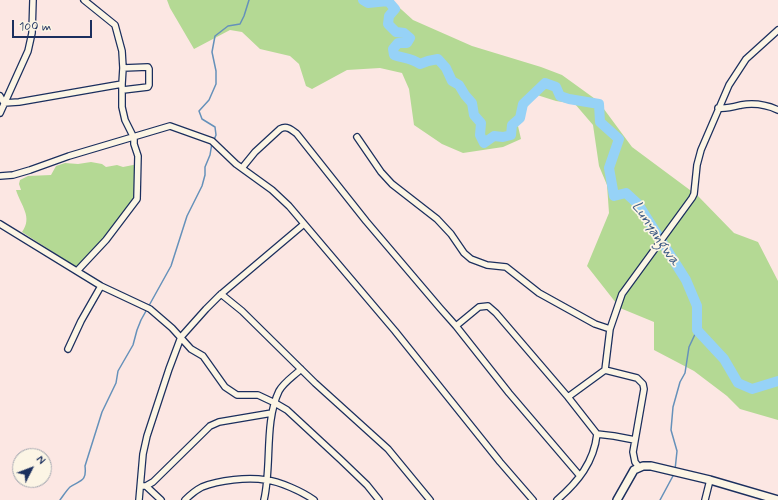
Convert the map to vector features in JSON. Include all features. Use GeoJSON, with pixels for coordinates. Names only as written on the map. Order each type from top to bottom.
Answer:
{"type":"FeatureCollection","features":[{"type":"Feature","properties":{"kind":"street"},"geometry":{"type":"LineString","coordinates":[[0,113],[28,51],[32,33],[33,0]]}},
{"type":"Feature","properties":{"kind":"street"},"geometry":{"type":"LineString","coordinates":[[77,271],[106,240],[136,201],[138,156],[134,144],[134,138],[125,120],[122,107],[122,51],[115,25],[84,0]]}},
{"type":"Feature","properties":{"kind":"street"},"geometry":{"type":"LineString","coordinates":[[568,397],[605,370],[610,329],[622,294],[692,198],[694,194],[701,150],[728,85],[746,59],[778,30]]}},
{"type":"Feature","properties":{"kind":"street"},"geometry":{"type":"LineString","coordinates":[[4,103],[43,99],[122,87],[148,87],[148,67],[123,68]]}},
{"type":"Feature","properties":{"kind":"street"},"geometry":{"type":"LineString","coordinates":[[0,96],[4,103]]}},
{"type":"Feature","properties":{"kind":"street"},"geometry":{"type":"LineString","coordinates":[[718,108],[729,108],[751,104],[769,106],[778,110]]}},
{"type":"Feature","properties":{"kind":"street"},"geometry":{"type":"LineString","coordinates":[[0,176],[13,175],[68,156],[134,138],[170,126],[213,142],[242,168],[272,190],[289,206],[395,331],[500,462],[534,500]]}},
{"type":"Feature","properties":{"kind":"street"},"geometry":{"type":"LineString","coordinates":[[242,168],[255,152],[283,127],[289,128],[299,137],[369,225],[456,326],[513,398],[580,476]]}},
{"type":"Feature","properties":{"kind":"street"},"geometry":{"type":"LineString","coordinates":[[357,137],[381,172],[392,184],[438,219],[451,234],[464,253],[471,259],[487,265],[506,267],[539,294],[595,324],[610,329]]}},
{"type":"Feature","properties":{"kind":"street"},"geometry":{"type":"LineString","coordinates":[[0,224],[101,286],[148,308],[181,337],[191,349],[203,356],[225,387],[237,395],[258,395],[275,402],[299,420],[342,460],[367,485],[378,500]]}},
{"type":"Feature","properties":{"kind":"street"},"geometry":{"type":"LineString","coordinates":[[139,500],[143,486],[143,454],[147,436],[181,337],[221,294],[304,224]]}},
{"type":"Feature","properties":{"kind":"street"},"geometry":{"type":"LineString","coordinates":[[68,349],[81,321],[101,286]]}},
{"type":"Feature","properties":{"kind":"street"},"geometry":{"type":"LineString","coordinates":[[221,294],[242,311],[301,369],[388,449],[430,500]]}},
{"type":"Feature","properties":{"kind":"street"},"geometry":{"type":"LineString","coordinates":[[456,326],[479,307],[488,306],[496,313],[568,397],[597,434],[592,455],[580,476],[576,482],[557,500]]}},
{"type":"Feature","properties":{"kind":"street"},"geometry":{"type":"LineString","coordinates":[[264,500],[272,414],[275,402],[282,387],[301,369]]}},
{"type":"Feature","properties":{"kind":"street"},"geometry":{"type":"LineString","coordinates":[[605,370],[637,378],[643,384],[644,389],[633,457],[638,467]]}},
{"type":"Feature","properties":{"kind":"street"},"geometry":{"type":"LineString","coordinates":[[143,486],[153,482],[210,426],[219,422],[272,414]]}},
{"type":"Feature","properties":{"kind":"street"},"geometry":{"type":"LineString","coordinates":[[597,434],[635,440]]}},
{"type":"Feature","properties":{"kind":"street"},"geometry":{"type":"LineString","coordinates":[[617,500],[631,474],[638,467],[651,466],[710,480],[778,500]]}},
{"type":"Feature","properties":{"kind":"street"},"geometry":{"type":"LineString","coordinates":[[185,500],[202,488],[232,480],[267,480],[294,489],[314,500]]}},
{"type":"Feature","properties":{"kind":"street"},"geometry":{"type":"LineString","coordinates":[[705,500],[710,480]]}},
{"type":"Feature","properties":{"kind":"street"},"geometry":{"type":"LineString","coordinates":[[143,486],[160,500]]}},
{"type":"Feature","properties":{"kind":"green space"},"geometry":{"type":"Polygon","coordinates":[[[167,0],[391,0],[413,20],[472,46],[562,75],[598,101],[632,147],[698,196],[734,233],[758,242],[778,281],[778,420],[740,409],[727,396],[694,371],[654,350],[654,322],[620,308],[587,266],[609,213],[607,185],[599,166],[593,125],[575,104],[556,101],[537,95],[526,108],[518,126],[521,139],[503,147],[463,153],[442,144],[414,125],[409,89],[402,73],[380,68],[347,70],[312,89],[306,86],[299,64],[290,56],[260,49],[242,32],[230,30],[194,49],[170,8],[167,0]]]}},
{"type":"Feature","properties":{"kind":"green space"},"geometry":{"type":"Polygon","coordinates":[[[91,162],[102,164],[106,167],[117,165],[123,167],[138,164],[136,198],[118,224],[82,264],[76,267],[22,232],[25,227],[26,216],[16,190],[21,190],[19,184],[20,180],[28,176],[51,175],[56,166],[65,163],[78,164],[91,162]]]}},
{"type":"Feature","properties":{"kind":"waterway"},"geometry":{"type":"LineString","coordinates":[[214,140],[216,135],[215,127],[202,119],[199,111],[209,100],[216,84],[216,71],[212,52],[215,36],[228,26],[240,24],[249,0]]}},
{"type":"Feature","properties":{"kind":"waterway","name":"Lunyangwa"},"geometry":{"type":"LineString","coordinates":[[363,0],[368,3],[388,1],[395,9],[389,16],[388,24],[396,32],[404,33],[410,38],[407,43],[398,43],[393,49],[394,55],[411,59],[420,64],[438,59],[446,68],[452,81],[459,85],[472,103],[474,115],[481,123],[480,135],[484,143],[494,136],[503,137],[511,135],[512,125],[520,118],[523,104],[545,83],[556,87],[560,96],[599,104],[600,122],[619,139],[609,168],[614,196],[626,193],[638,204],[686,280],[697,306],[697,330],[724,359],[738,383],[752,389],[778,381]]}},
{"type":"Feature","properties":{"kind":"waterway"},"geometry":{"type":"LineString","coordinates":[[60,500],[70,487],[84,478],[85,466],[102,412],[116,383],[118,371],[133,345],[141,320],[171,266],[187,216],[202,186],[205,175],[205,167],[210,155],[212,143]]}},
{"type":"Feature","properties":{"kind":"waterway"},"geometry":{"type":"LineString","coordinates":[[675,470],[677,451],[671,430],[673,407],[680,382],[685,373],[689,347],[697,330]]}},
{"type":"Feature","properties":{"kind":"waterway"},"geometry":{"type":"LineString","coordinates":[[660,500],[674,474]]}}]}
